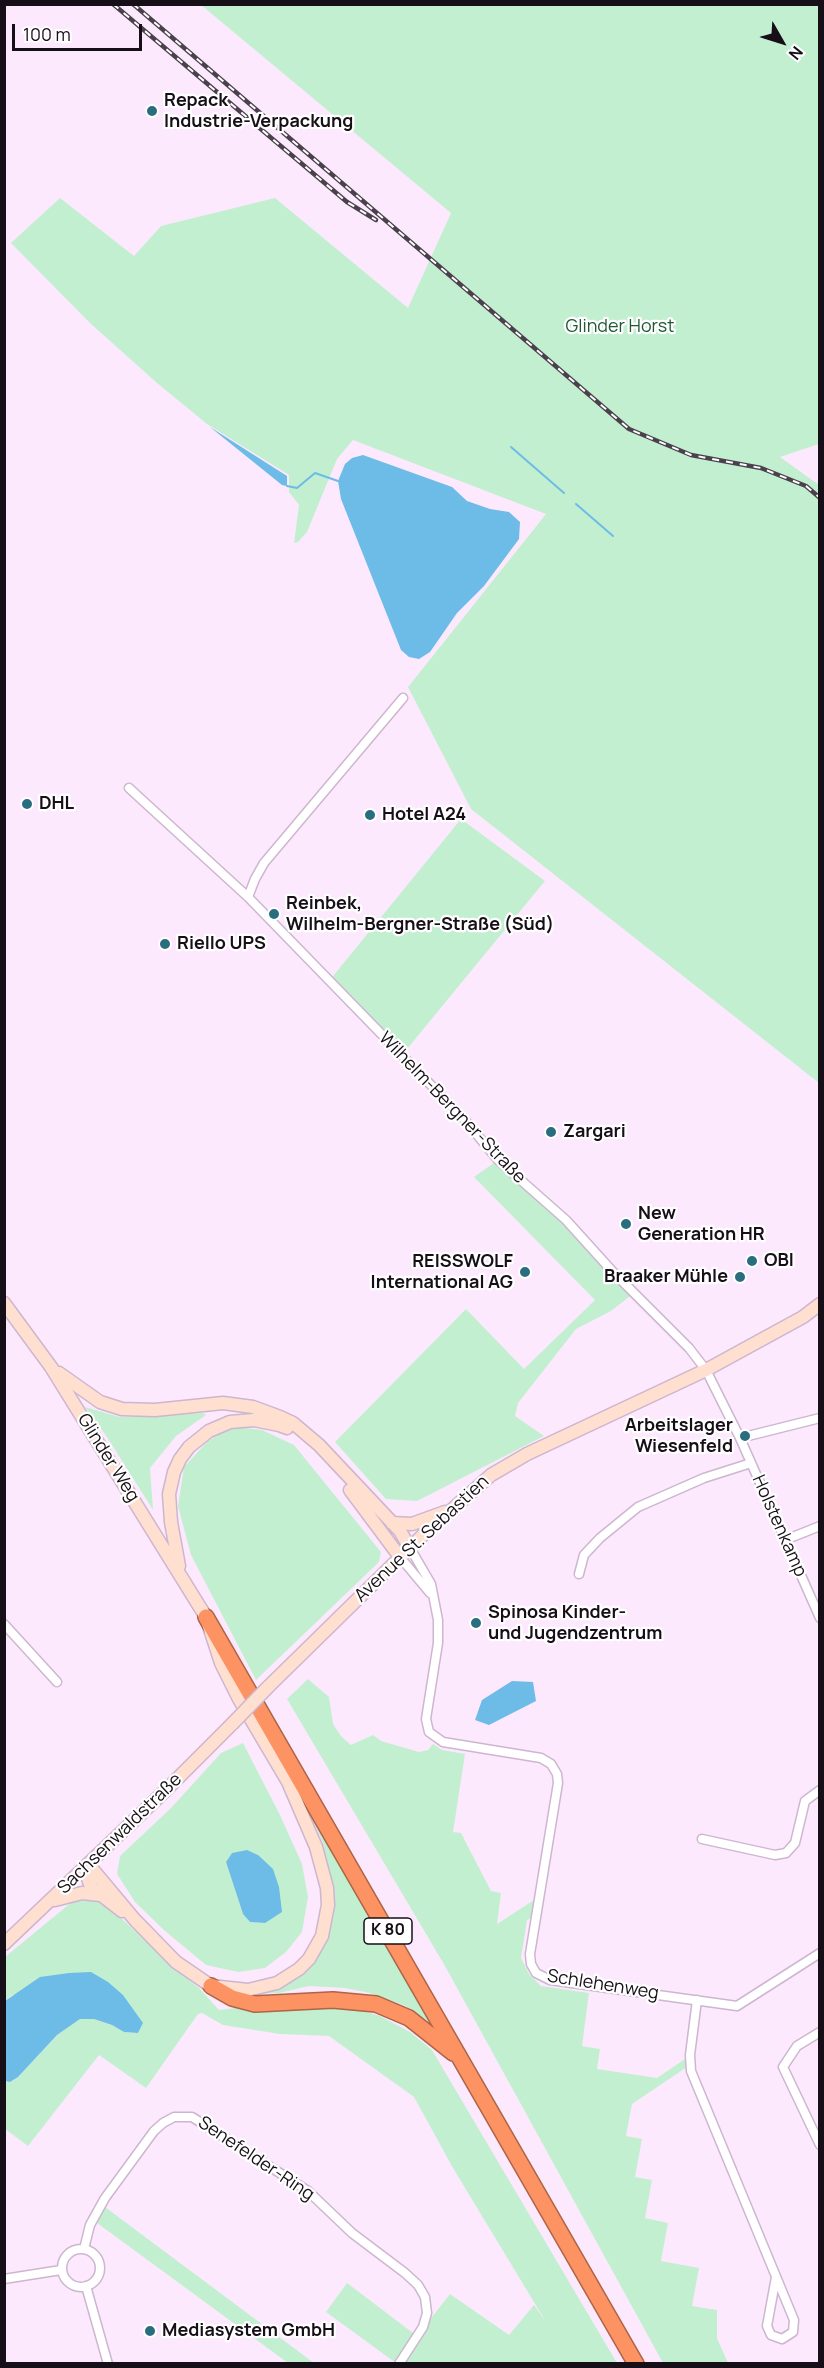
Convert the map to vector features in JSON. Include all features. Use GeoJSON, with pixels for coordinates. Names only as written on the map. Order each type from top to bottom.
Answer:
{"type":"FeatureCollection","features":[{"type":"Feature","properties":{"kind":"highway","name":"K 80"},"geometry":{"type":"LineString","coordinates":[[206,1617],[636,2364]]}},
{"type":"Feature","properties":{"kind":"highway"},"geometry":{"type":"LineString","coordinates":[[211,1986],[231,1998],[255,2004],[333,2000],[376,2004],[416,2022],[461,2059]]}},
{"type":"Feature","properties":{"kind":"main road","name":"Glinder Weg"},"geometry":{"type":"LineString","coordinates":[[4,1303],[51,1367],[206,1617],[221,1663],[239,1699],[288,1782],[307,1822],[323,1867],[328,1905],[322,1936],[316,1948],[299,1969],[277,1983],[248,1990],[226,1990],[211,1986]]}},
{"type":"Feature","properties":{"kind":"main road","name":"Avenue St. Sebastien"},"geometry":{"type":"LineString","coordinates":[[233,1723],[400,1557],[484,1480],[516,1460],[706,1370],[793,1322],[819,1304]]}},
{"type":"Feature","properties":{"kind":"main road"},"geometry":{"type":"LineString","coordinates":[[51,1367],[89,1396],[100,1402],[122,1408],[155,1410],[223,1403],[253,1407],[280,1417],[293,1424],[319,1445],[400,1531],[410,1548]]}},
{"type":"Feature","properties":{"kind":"main road"},"geometry":{"type":"LineString","coordinates":[[180,1573],[169,1509],[169,1494],[174,1472],[180,1459],[198,1438],[219,1427],[243,1420],[279,1425],[311,1444],[349,1489],[400,1557]]}},
{"type":"Feature","properties":{"kind":"main road"},"geometry":{"type":"LineString","coordinates":[[392,1523],[412,1524],[450,1511]]}},
{"type":"Feature","properties":{"kind":"main road","name":"Sachsenwaldstraße"},"geometry":{"type":"LineString","coordinates":[[4,1944],[89,1865],[233,1723]]}},
{"type":"Feature","properties":{"kind":"main road"},"geometry":{"type":"LineString","coordinates":[[89,1865],[135,1920],[176,1962],[211,1986]]}},
{"type":"Feature","properties":{"kind":"main road"},"geometry":{"type":"LineString","coordinates":[[89,1865],[87,1880],[91,1887],[135,1920]]}},
{"type":"Feature","properties":{"kind":"main road"},"geometry":{"type":"LineString","coordinates":[[49,1903],[82,1893],[101,1895]]}},
{"type":"Feature","properties":{"kind":"street"},"geometry":{"type":"LineString","coordinates":[[249,897],[264,863],[403,698]]}},
{"type":"Feature","properties":{"kind":"street","name":"Wilhelm-Bergner-Straße"},"geometry":{"type":"LineString","coordinates":[[129,788],[249,897],[464,1119],[498,1160],[576,1229],[613,1272],[689,1348],[706,1370]]}},
{"type":"Feature","properties":{"kind":"street","name":"Holstenkamp"},"geometry":{"type":"LineString","coordinates":[[706,1370],[740,1438],[819,1618]]}},
{"type":"Feature","properties":{"kind":"street"},"geometry":{"type":"LineString","coordinates":[[740,1438],[819,1418]]}},
{"type":"Feature","properties":{"kind":"street"},"geometry":{"type":"LineString","coordinates":[[579,1574],[584,1555],[600,1538],[638,1508],[704,1478],[751,1463]]}},
{"type":"Feature","properties":{"kind":"street"},"geometry":{"type":"LineString","coordinates":[[785,1540],[819,1526]]}},
{"type":"Feature","properties":{"kind":"street","name":"Schlehenweg"},"geometry":{"type":"LineString","coordinates":[[410,1548],[429,1580],[437,1611],[439,1635],[426,1719],[431,1734],[442,1742],[541,1758],[551,1764],[557,1774],[558,1783],[530,1954],[534,1971],[549,1980],[697,2000]]}},
{"type":"Feature","properties":{"kind":"street","name":"Schlehenweg"},"geometry":{"type":"LineString","coordinates":[[400,1557],[428,1589],[437,1611]]}},
{"type":"Feature","properties":{"kind":"street"},"geometry":{"type":"LineString","coordinates":[[4,1624],[57,1682]]}},
{"type":"Feature","properties":{"kind":"street"},"geometry":{"type":"LineString","coordinates":[[702,1839],[775,1855],[786,1853],[795,1843],[806,1801],[819,1790]]}},
{"type":"Feature","properties":{"kind":"street"},"geometry":{"type":"LineString","coordinates":[[776,2277],[767,2326],[771,2335],[782,2339],[791,2335],[795,2323],[776,2277],[692,2074],[690,2055],[697,2000],[737,2006],[819,1953]]}},
{"type":"Feature","properties":{"kind":"street"},"geometry":{"type":"LineString","coordinates":[[819,2032],[797,2046],[783,2067],[819,2145]]}},
{"type":"Feature","properties":{"kind":"street","name":"Senefelder-Ring"},"geometry":{"type":"LineString","coordinates":[[84,2249],[90,2225],[105,2198],[154,2131],[174,2117],[192,2117],[308,2191],[352,2233],[418,2285],[425,2297],[427,2313],[423,2327],[399,2364]]}},
{"type":"Feature","properties":{"kind":"street"},"geometry":{"type":"LineString","coordinates":[[84,2249],[95,2255],[100,2267],[96,2279],[81,2287],[70,2284],[61,2270],[64,2258],[68,2254],[84,2249]]}},
{"type":"Feature","properties":{"kind":"street"},"geometry":{"type":"LineString","coordinates":[[4,2279],[61,2270]]}},
{"type":"Feature","properties":{"kind":"street"},"geometry":{"type":"LineString","coordinates":[[86,2286],[108,2364]]}},
{"type":"Feature","properties":{"kind":"green space","name":"Glinder Horst"},"geometry":{"type":"Polygon","coordinates":[[[201,5],[819,5],[819,444],[780,457],[819,485],[819,1083],[471,809],[408,687],[546,514],[353,440],[337,459],[307,532],[298,542],[294,543],[299,505],[289,492],[289,475],[207,424],[157,383],[90,323],[11,243],[60,198],[134,256],[161,226],[275,198],[408,308],[451,213],[201,5]]]}},
{"type":"Feature","properties":{"kind":"green space"},"geometry":{"type":"Polygon","coordinates":[[[461,819],[545,881],[402,1055],[329,981],[461,819]]]}},
{"type":"Feature","properties":{"kind":"green space"},"geometry":{"type":"Polygon","coordinates":[[[498,1160],[634,1293],[611,1311],[576,1329],[518,1403],[515,1416],[544,1436],[417,1501],[386,1499],[335,1442],[466,1309],[524,1369],[595,1300],[474,1177],[498,1160]]]}},
{"type":"Feature","properties":{"kind":"green space"},"geometry":{"type":"Polygon","coordinates":[[[85,1407],[120,1417],[203,1413],[206,1415],[176,1436],[150,1468],[153,1510],[107,1437],[85,1407]]]}},
{"type":"Feature","properties":{"kind":"green space"},"geometry":{"type":"Polygon","coordinates":[[[232,1426],[262,1430],[294,1445],[381,1552],[379,1562],[256,1680],[191,1555],[178,1506],[184,1467],[207,1442],[232,1426]]]}},
{"type":"Feature","properties":{"kind":"green space"},"geometry":{"type":"Polygon","coordinates":[[[308,1679],[329,1697],[333,1724],[351,1745],[373,1735],[381,1741],[419,1752],[428,1750],[433,1744],[442,1750],[465,1754],[453,1832],[461,1833],[491,1891],[501,1893],[497,1924],[534,1900],[531,1918],[527,1920],[521,1958],[529,1974],[541,1986],[589,1993],[582,2046],[600,2049],[597,2069],[657,2078],[685,2059],[687,2067],[632,2104],[626,2136],[642,2139],[635,2177],[652,2180],[645,2218],[668,2223],[661,2261],[699,2268],[692,2306],[717,2310],[717,2338],[728,2363],[663,2363],[445,1966],[287,1699],[308,1679]]]}},
{"type":"Feature","properties":{"kind":"green space"},"geometry":{"type":"Polygon","coordinates":[[[243,1743],[302,1864],[308,1897],[302,1932],[286,1952],[265,1968],[238,1972],[206,1965],[135,1902],[117,1874],[120,1856],[171,1808],[221,1753],[243,1743]],[[247,1851],[232,1853],[226,1862],[243,1914],[250,1922],[265,1923],[258,1855],[247,1851]]]}},
{"type":"Feature","properties":{"kind":"green space"},"geometry":{"type":"Polygon","coordinates":[[[300,1790],[437,2027],[406,2006],[370,1993],[345,1988],[309,1986],[279,1993],[247,1994],[319,1953],[330,1932],[333,1914],[323,1843],[300,1790]]]}},
{"type":"Feature","properties":{"kind":"green space"},"geometry":{"type":"Polygon","coordinates":[[[92,1897],[106,1904],[199,1988],[219,2010],[236,2008],[277,2011],[339,2004],[380,2016],[410,2032],[432,2050],[617,2363],[396,2363],[326,2312],[347,2283],[417,2336],[450,2294],[509,2335],[534,2305],[546,2322],[453,2168],[414,2097],[329,2036],[280,2034],[223,2025],[202,2013],[198,2014],[146,2088],[99,2055],[28,2146],[5,2129],[5,2081],[10,2082],[18,2077],[57,2035],[80,2019],[94,2019],[124,2032],[138,2033],[143,2023],[12,1995],[5,2001],[5,1957],[73,1901],[92,1897]]]}},
{"type":"Feature","properties":{"kind":"green space"},"geometry":{"type":"Polygon","coordinates":[[[101,2204],[314,2363],[288,2363],[93,2220],[101,2204]]]}},
{"type":"Feature","properties":{"kind":"water"},"geometry":{"type":"Polygon","coordinates":[[[210,427],[287,476],[287,486],[282,485],[210,427]]]}},
{"type":"Feature","properties":{"kind":"water"},"geometry":{"type":"Polygon","coordinates":[[[363,455],[452,487],[467,501],[490,509],[509,512],[520,522],[519,539],[484,586],[457,613],[430,652],[419,659],[409,657],[401,650],[341,499],[338,481],[345,464],[352,458],[363,455]]]}},
{"type":"Feature","properties":{"kind":"water"},"geometry":{"type":"Polygon","coordinates":[[[512,1681],[533,1682],[536,1701],[489,1725],[475,1720],[482,1700],[512,1681]]]}},
{"type":"Feature","properties":{"kind":"water"},"geometry":{"type":"Polygon","coordinates":[[[247,1850],[258,1855],[273,1869],[279,1887],[282,1912],[265,1923],[250,1922],[243,1914],[226,1862],[232,1853],[247,1850]]]}},
{"type":"Feature","properties":{"kind":"water"},"geometry":{"type":"Polygon","coordinates":[[[91,1972],[108,1982],[123,1995],[143,2023],[138,2033],[124,2032],[94,2019],[80,2019],[57,2035],[18,2077],[10,2082],[5,2081],[5,2001],[40,1977],[91,1972]]]}},
{"type":"Feature","properties":{"kind":"waterway"},"geometry":{"type":"LineString","coordinates":[[511,447],[564,493]]}},
{"type":"Feature","properties":{"kind":"waterway"},"geometry":{"type":"LineString","coordinates":[[287,486],[297,488],[315,473],[338,481]]}},
{"type":"Feature","properties":{"kind":"waterway"},"geometry":{"type":"LineString","coordinates":[[576,504],[613,536]]}},
{"type":"Feature","properties":{"kind":"railway"},"geometry":{"type":"LineString","coordinates":[[113,4],[347,202],[376,220]]}},
{"type":"Feature","properties":{"kind":"railway"},"geometry":{"type":"LineString","coordinates":[[133,4],[629,429],[691,455],[761,468],[806,486],[820,498]]}},
{"type":"Feature","properties":{"kind":"place","name":"Repack Industrie-Verpackung"},"geometry":{"type":"Point","coordinates":[152,111]}},
{"type":"Feature","properties":{"kind":"place","name":"DHL"},"geometry":{"type":"Point","coordinates":[27,804]}},
{"type":"Feature","properties":{"kind":"place","name":"Hotel A24"},"geometry":{"type":"Point","coordinates":[370,815]}},
{"type":"Feature","properties":{"kind":"place","name":"Reinbek, Wilhelm-Bergner-Straße (Süd)"},"geometry":{"type":"Point","coordinates":[274,914]}},
{"type":"Feature","properties":{"kind":"place","name":"Riello UPS"},"geometry":{"type":"Point","coordinates":[165,944]}},
{"type":"Feature","properties":{"kind":"place","name":"Zargari"},"geometry":{"type":"Point","coordinates":[551,1132]}},
{"type":"Feature","properties":{"kind":"place","name":"New Generation HR"},"geometry":{"type":"Point","coordinates":[626,1224]}},
{"type":"Feature","properties":{"kind":"place","name":"OBI"},"geometry":{"type":"Point","coordinates":[752,1261]}},
{"type":"Feature","properties":{"kind":"place","name":"REISSWOLF International AG"},"geometry":{"type":"Point","coordinates":[525,1272]}},
{"type":"Feature","properties":{"kind":"place","name":"Braaker Mühle"},"geometry":{"type":"Point","coordinates":[740,1277]}},
{"type":"Feature","properties":{"kind":"place","name":"Arbeitslager Wiesenfeld"},"geometry":{"type":"Point","coordinates":[745,1436]}},
{"type":"Feature","properties":{"kind":"place","name":"Spinosa Kinder- und Jugendzentrum"},"geometry":{"type":"Point","coordinates":[476,1623]}},
{"type":"Feature","properties":{"kind":"place","name":"Mediasystem GmbH"},"geometry":{"type":"Point","coordinates":[150,2331]}}]}
